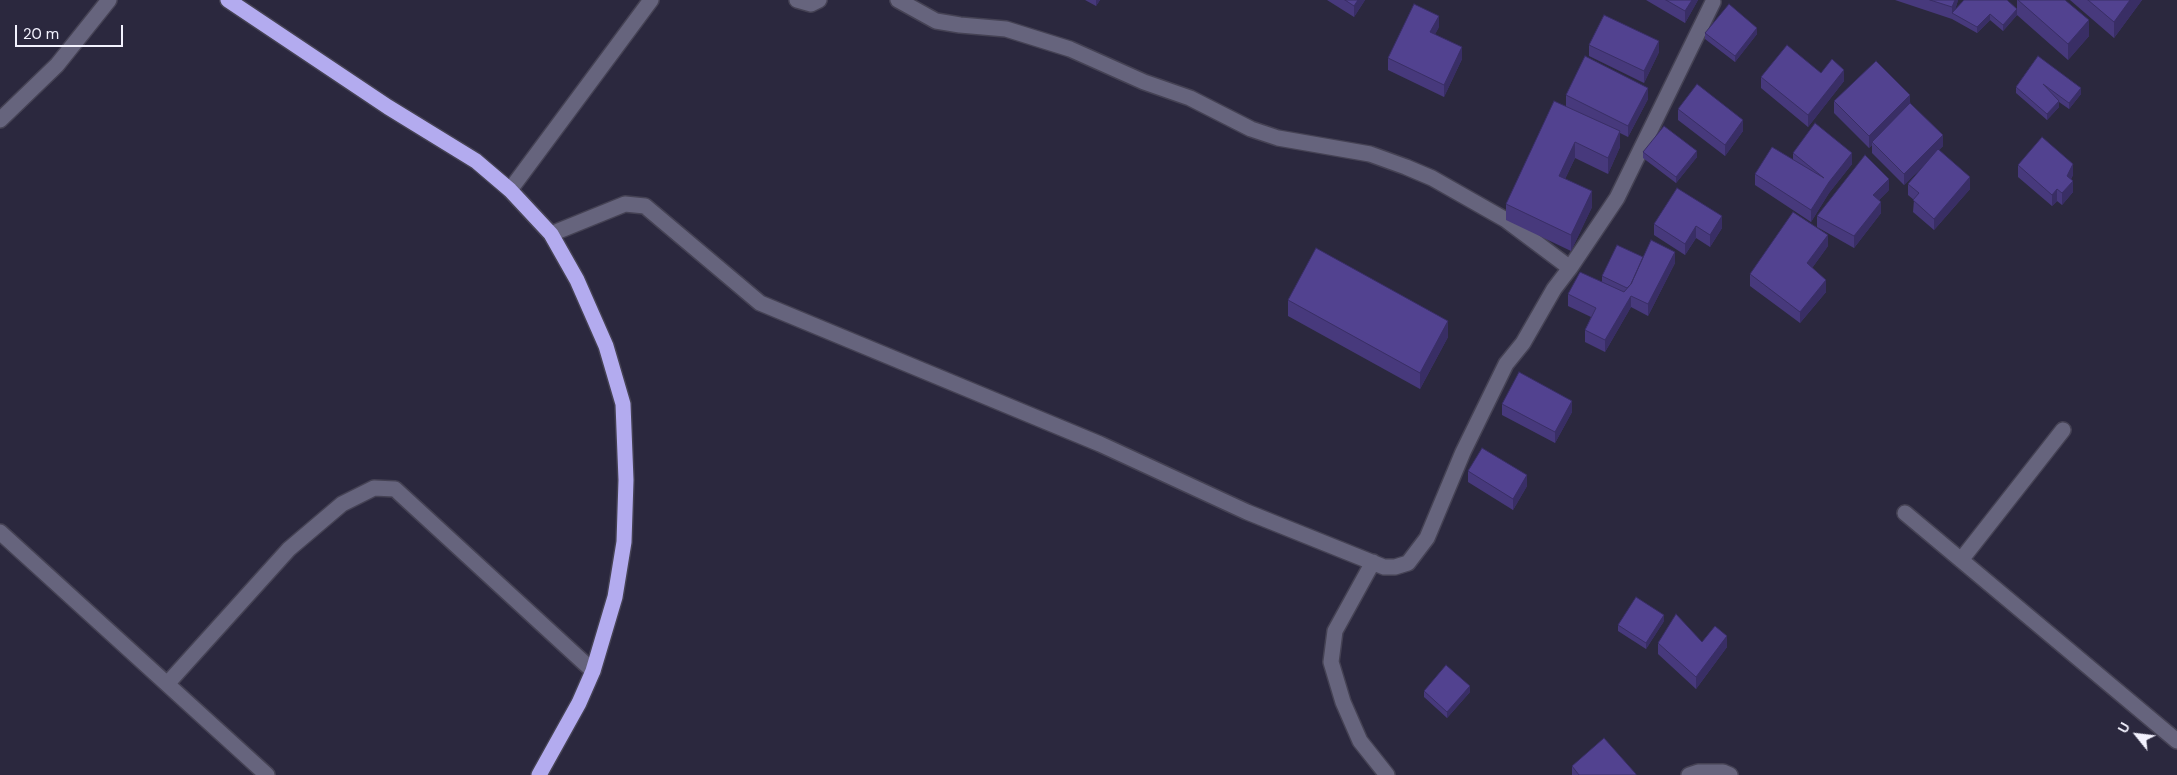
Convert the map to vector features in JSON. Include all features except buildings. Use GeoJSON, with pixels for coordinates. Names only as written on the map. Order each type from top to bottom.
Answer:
{"type":"FeatureCollection","features":[{"type":"Feature","properties":{"kind":"highway"},"geometry":{"type":"LineString","coordinates":[[228,0],[476,162],[510,190],[551,234],[577,280],[606,346],[623,404],[626,480],[624,542],[615,597],[592,670],[579,703],[539,775]]}},
{"type":"Feature","properties":{"kind":"street"},"geometry":{"type":"LineString","coordinates":[[0,120],[57,65],[110,0]]}},
{"type":"Feature","properties":{"kind":"street"},"geometry":{"type":"LineString","coordinates":[[510,190],[651,0]]}},
{"type":"Feature","properties":{"kind":"street"},"geometry":{"type":"LineString","coordinates":[[798,0],[811,4],[819,0]]}},
{"type":"Feature","properties":{"kind":"street"},"geometry":{"type":"LineString","coordinates":[[898,0],[936,21],[960,26],[1006,29],[1070,49],[1144,82],[1190,98],[1251,129],[1278,138],[1370,154],[1406,167],[1432,178],[1506,220],[1570,268]]}},
{"type":"Feature","properties":{"kind":"street"},"geometry":{"type":"LineString","coordinates":[[551,234],[625,204],[645,206],[760,302],[1082,436],[1247,512],[1384,567],[1395,567],[1408,563],[1426,538],[1463,452],[1506,364],[1523,343],[1554,289],[1617,198],[1713,2]]}},
{"type":"Feature","properties":{"kind":"street"},"geometry":{"type":"LineString","coordinates":[[1961,560],[2063,430]]}},
{"type":"Feature","properties":{"kind":"street"},"geometry":{"type":"LineString","coordinates":[[168,683],[290,549],[342,504],[374,488],[395,489],[592,670]]}},
{"type":"Feature","properties":{"kind":"street"},"geometry":{"type":"LineString","coordinates":[[1904,513],[2177,741]]}},
{"type":"Feature","properties":{"kind":"street"},"geometry":{"type":"LineString","coordinates":[[0,532],[267,775]]}},
{"type":"Feature","properties":{"kind":"street"},"geometry":{"type":"LineString","coordinates":[[1373,562],[1335,631],[1332,662],[1343,702],[1360,741],[1387,775]]}},
{"type":"Feature","properties":{"kind":"street"},"geometry":{"type":"LineString","coordinates":[[1689,775],[1698,772],[1723,772],[1730,775]]}}]}
